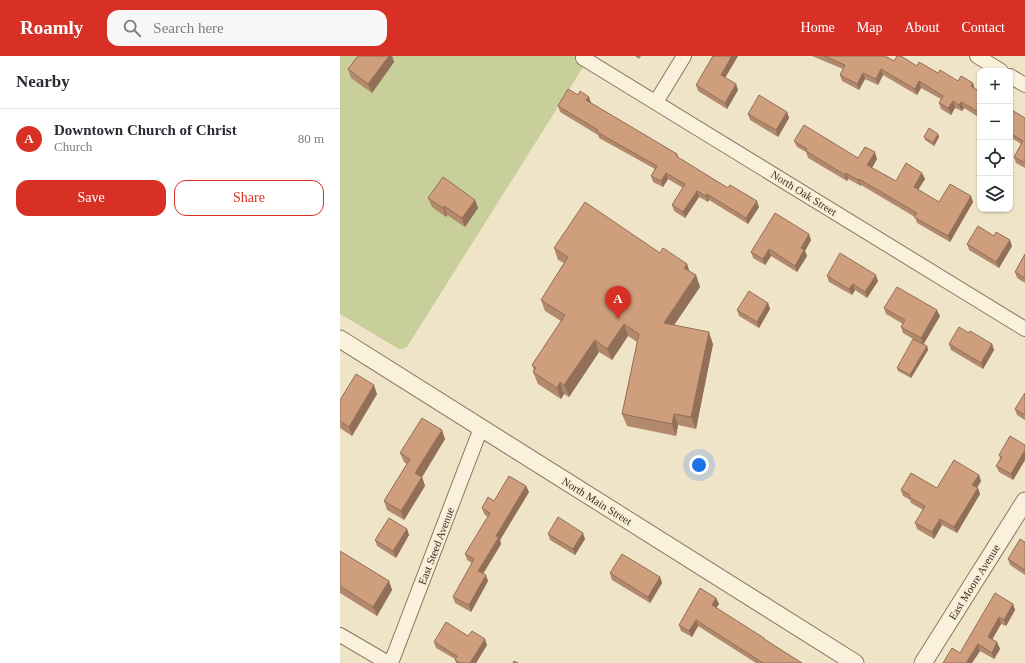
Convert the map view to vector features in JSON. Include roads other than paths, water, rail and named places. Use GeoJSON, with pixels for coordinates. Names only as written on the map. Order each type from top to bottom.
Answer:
{"type":"FeatureCollection","features":[{"type":"Feature","properties":{"kind":"street"},"geometry":{"type":"LineString","coordinates":[[656,102],[684,56]]}},
{"type":"Feature","properties":{"kind":"street"},"geometry":{"type":"LineString","coordinates":[[976,56],[997,68]]}},
{"type":"Feature","properties":{"kind":"street","name":"North Oak Street"},"geometry":{"type":"LineString","coordinates":[[583,58],[1025,329]]}},
{"type":"Feature","properties":{"kind":"street"},"geometry":{"type":"LineString","coordinates":[[1013,78],[1025,85]]}},
{"type":"Feature","properties":{"kind":"street","name":"North Main Street"},"geometry":{"type":"LineString","coordinates":[[342,343],[481,428],[855,663]]}},
{"type":"Feature","properties":{"kind":"street","name":"East Steed Avenue"},"geometry":{"type":"LineString","coordinates":[[391,663],[481,428]]}},
{"type":"Feature","properties":{"kind":"street","name":"East Moore Avenue"},"geometry":{"type":"LineString","coordinates":[[923,663],[1023,510]]}},
{"type":"Feature","properties":{"kind":"street"},"geometry":{"type":"LineString","coordinates":[[340,635],[388,663]]}},
{"type":"Feature","properties":{"kind":"place","name":"Downtown Church of Christ"},"geometry":{"type":"Point","coordinates":[618,319]}}]}
